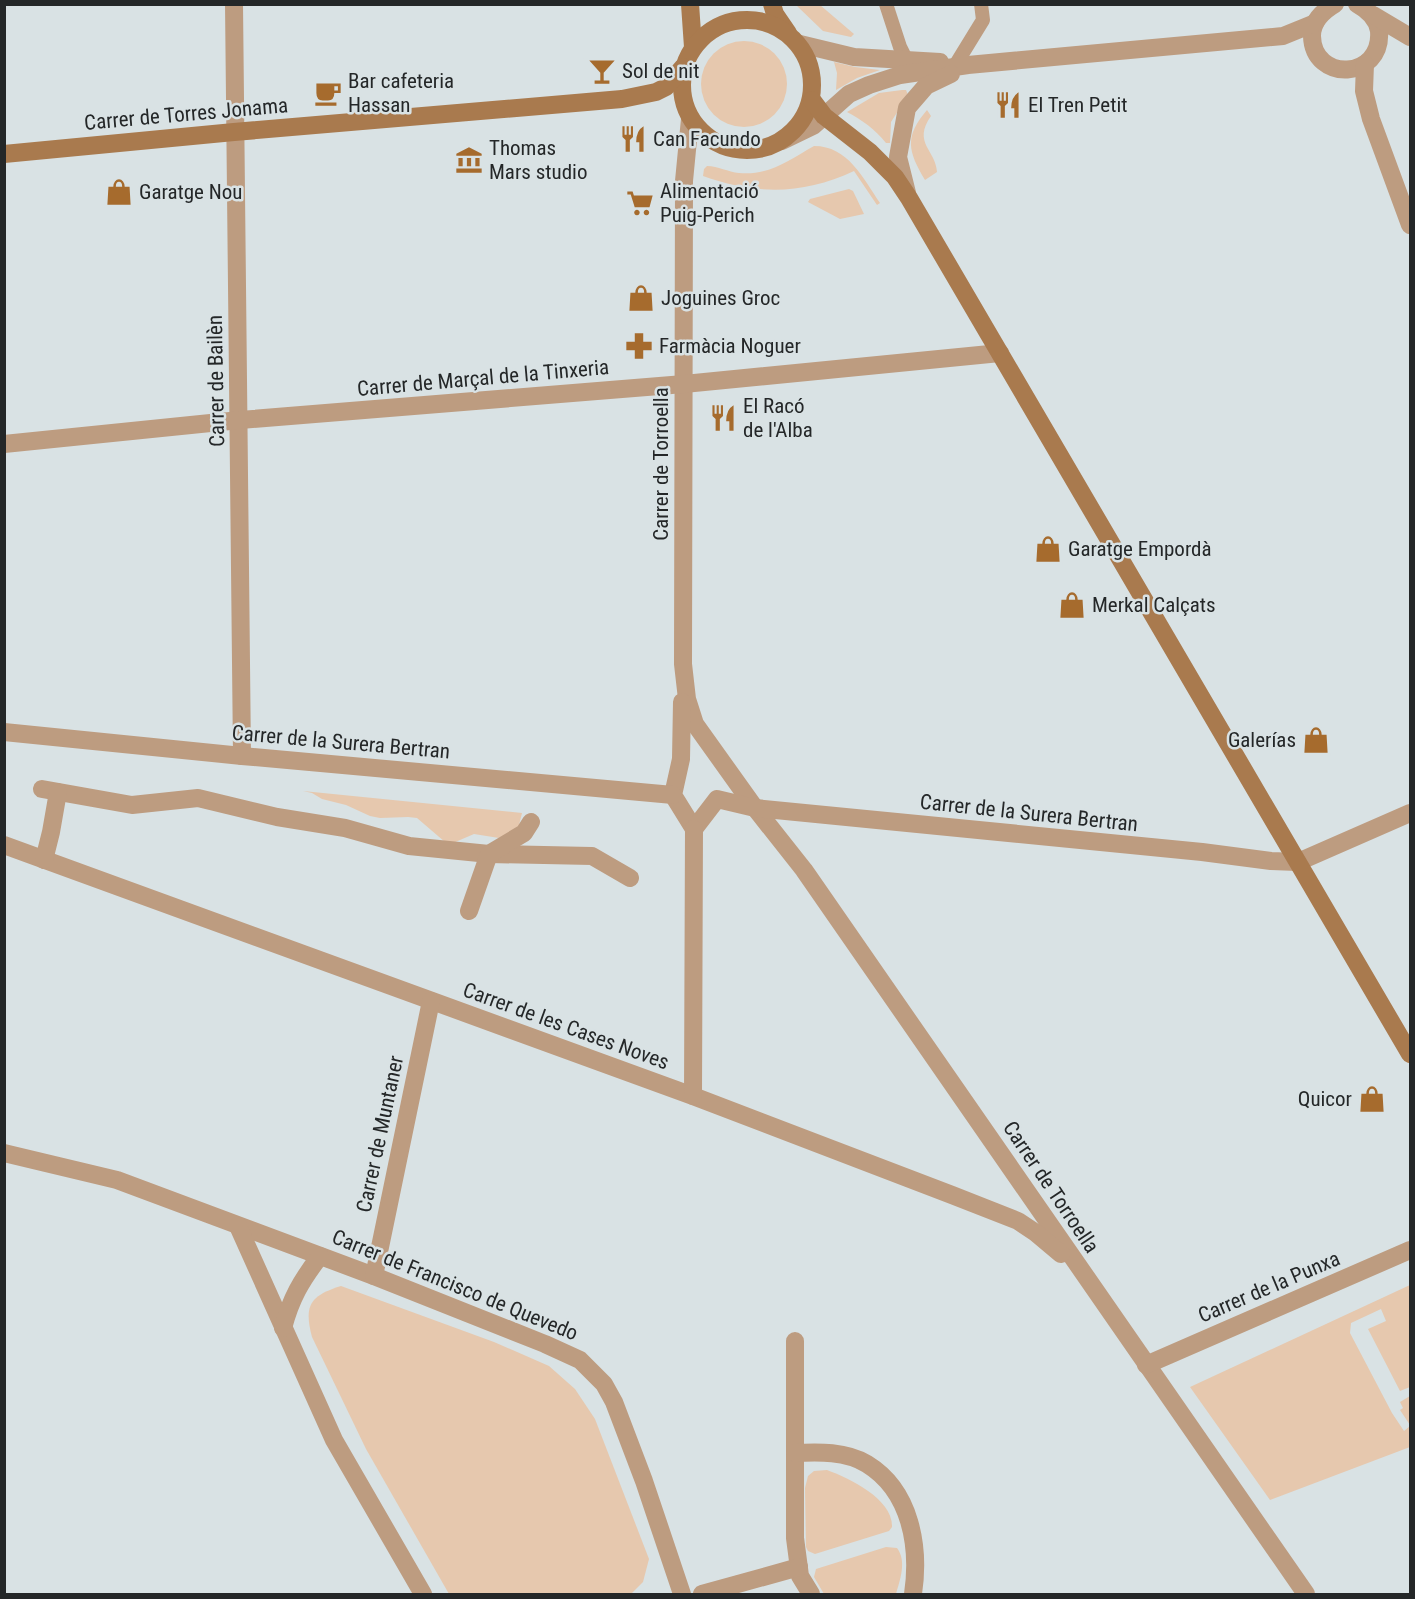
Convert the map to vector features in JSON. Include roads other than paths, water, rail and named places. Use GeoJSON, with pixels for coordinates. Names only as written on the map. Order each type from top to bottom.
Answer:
{"type":"FeatureCollection","features":[{"type":"Feature","properties":{"kind":"street","name":"Carrer de Bailèn"},"geometry":{"type":"LineString","coordinates":[[234,4],[242,756]]}},
{"type":"Feature","properties":{"kind":"street"},"geometry":{"type":"LineString","coordinates":[[690,4],[693,47]]}},
{"type":"Feature","properties":{"kind":"street"},"geometry":{"type":"LineString","coordinates":[[772,4],[775,14],[795,40],[813,76],[812,100],[801,123],[782,141]]}},
{"type":"Feature","properties":{"kind":"street"},"geometry":{"type":"LineString","coordinates":[[1357,4],[1408,36]]}},
{"type":"Feature","properties":{"kind":"street"},"geometry":{"type":"LineString","coordinates":[[656,92],[686,112],[707,137],[736,150],[760,149],[813,126],[849,94],[900,75],[962,64],[1283,36],[1325,11]]}},
{"type":"Feature","properties":{"kind":"street"},"geometry":{"type":"LineString","coordinates":[[1317,54],[1313,46],[1312,34],[1325,11]]}},
{"type":"Feature","properties":{"kind":"street"},"geometry":{"type":"LineString","coordinates":[[1283,36],[1317,54],[1325,62],[1343,70],[1355,69],[1365,64],[1376,52],[1380,41],[1378,26],[1373,15]]}},
{"type":"Feature","properties":{"kind":"street"},"geometry":{"type":"LineString","coordinates":[[686,112],[681,87],[683,67],[693,47],[709,32],[735,21],[750,19],[772,24],[795,40],[854,57],[962,64]]}},
{"type":"Feature","properties":{"kind":"street"},"geometry":{"type":"LineString","coordinates":[[1380,41],[1408,36]]}},
{"type":"Feature","properties":{"kind":"street"},"geometry":{"type":"LineString","coordinates":[[909,198],[898,157],[907,108],[926,86],[962,64]]}},
{"type":"Feature","properties":{"kind":"street"},"geometry":{"type":"LineString","coordinates":[[1365,64],[1364,90],[1371,119],[1410,225]]}},
{"type":"Feature","properties":{"kind":"street","name":"Carrer de Torres Jonama"},"geometry":{"type":"LineString","coordinates":[[4,154],[622,99],[656,92],[666,87],[683,67]]}},
{"type":"Feature","properties":{"kind":"street"},"geometry":{"type":"LineString","coordinates":[[812,100],[824,116],[870,152],[895,177],[909,198],[1410,1054]]}},
{"type":"Feature","properties":{"kind":"street","name":"Carrer de Torroella"},"geometry":{"type":"LineString","coordinates":[[673,795],[681,759],[683,664],[686,112]]}},
{"type":"Feature","properties":{"kind":"street","name":"Carrer de Marçal de la Tinxeria"},"geometry":{"type":"LineString","coordinates":[[4,444],[240,420],[684,384],[1000,353]]}},
{"type":"Feature","properties":{"kind":"street","name":"Carrer de Torroella"},"geometry":{"type":"LineString","coordinates":[[683,664],[687,699],[695,724],[755,808],[810,879],[1306,1594]]}},
{"type":"Feature","properties":{"kind":"street","name":"Carrer de la Surera Bertran"},"geometry":{"type":"LineString","coordinates":[[4,732],[673,795]]}},
{"type":"Feature","properties":{"kind":"street"},"geometry":{"type":"LineString","coordinates":[[44,860],[51,832],[50,791],[132,805],[198,798],[277,817],[345,828],[409,846],[489,854],[592,856],[630,878]]}},
{"type":"Feature","properties":{"kind":"street"},"geometry":{"type":"LineString","coordinates":[[673,795],[694,829],[693,1096]]}},
{"type":"Feature","properties":{"kind":"street"},"geometry":{"type":"LineString","coordinates":[[694,829],[717,799],[755,808]]}},
{"type":"Feature","properties":{"kind":"street","name":"Carrer de la Surera Bertran"},"geometry":{"type":"LineString","coordinates":[[755,808],[1298,862]]}},
{"type":"Feature","properties":{"kind":"street"},"geometry":{"type":"LineString","coordinates":[[1298,862],[1410,813]]}},
{"type":"Feature","properties":{"kind":"street"},"geometry":{"type":"LineString","coordinates":[[469,911],[489,854],[524,833],[531,822]]}},
{"type":"Feature","properties":{"kind":"street","name":"Carrer de les Cases Noves"},"geometry":{"type":"LineString","coordinates":[[4,845],[693,1096],[1018,1221],[1053,1245],[1092,1286]]}},
{"type":"Feature","properties":{"kind":"street","name":"Carrer de Muntaner"},"geometry":{"type":"LineString","coordinates":[[374,1276],[431,1001]]}},
{"type":"Feature","properties":{"kind":"street","name":"Carrer de Francisco de Quevedo"},"geometry":{"type":"LineString","coordinates":[[4,1153],[117,1180],[374,1276],[580,1360],[604,1384],[614,1402],[644,1481],[682,1594]]}},
{"type":"Feature","properties":{"kind":"street"},"geometry":{"type":"LineString","coordinates":[[238,1226],[334,1440],[423,1594]]}},
{"type":"Feature","properties":{"kind":"street","name":"Carrer de la Punxa"},"geometry":{"type":"LineString","coordinates":[[1146,1365],[1410,1250]]}},
{"type":"Feature","properties":{"kind":"street"},"geometry":{"type":"LineString","coordinates":[[283,1328],[289,1305],[297,1288],[320,1256]]}},
{"type":"Feature","properties":{"kind":"street"},"geometry":{"type":"LineString","coordinates":[[795,1341],[795,1538],[800,1576],[811,1594]]}},
{"type":"Feature","properties":{"kind":"street"},"geometry":{"type":"LineString","coordinates":[[795,1453],[822,1452],[842,1455],[866,1463],[886,1479],[900,1499],[910,1523],[916,1574],[913,1594]]}},
{"type":"Feature","properties":{"kind":"street"},"geometry":{"type":"LineString","coordinates":[[702,1594],[799,1567]]}},
{"type":"Feature","properties":{"kind":"lane"},"geometry":{"type":"LineString","coordinates":[[886,4],[900,47],[908,61]]}},
{"type":"Feature","properties":{"kind":"lane"},"geometry":{"type":"LineString","coordinates":[[962,64],[983,20],[981,4]]}},
{"type":"Feature","properties":{"kind":"place","name":"Sol de nit"},"geometry":{"type":"Point","coordinates":[602,71]}},
{"type":"Feature","properties":{"kind":"place","name":"Bar cafeteria Hassan"},"geometry":{"type":"Point","coordinates":[328,93]}},
{"type":"Feature","properties":{"kind":"place","name":"El Tren Petit"},"geometry":{"type":"Point","coordinates":[1008,105]}},
{"type":"Feature","properties":{"kind":"place","name":"Can Facundo"},"geometry":{"type":"Point","coordinates":[633,139]}},
{"type":"Feature","properties":{"kind":"place","name":"Thomas Mars studio"},"geometry":{"type":"Point","coordinates":[469,160]}},
{"type":"Feature","properties":{"kind":"place","name":"Garatge Nou"},"geometry":{"type":"Point","coordinates":[119,192]}},
{"type":"Feature","properties":{"kind":"place","name":"Alimentació Puig-Perich"},"geometry":{"type":"Point","coordinates":[640,203]}},
{"type":"Feature","properties":{"kind":"place","name":"Joguines Groc"},"geometry":{"type":"Point","coordinates":[641,298]}},
{"type":"Feature","properties":{"kind":"place","name":"Farmàcia Noguer"},"geometry":{"type":"Point","coordinates":[639,346]}},
{"type":"Feature","properties":{"kind":"place","name":"El Racó de l'Alba"},"geometry":{"type":"Point","coordinates":[723,418]}},
{"type":"Feature","properties":{"kind":"place","name":"Garatge Empordà"},"geometry":{"type":"Point","coordinates":[1048,549]}},
{"type":"Feature","properties":{"kind":"place","name":"Merkal Calçats"},"geometry":{"type":"Point","coordinates":[1072,605]}},
{"type":"Feature","properties":{"kind":"place","name":"Galerías"},"geometry":{"type":"Point","coordinates":[1316,740]}},
{"type":"Feature","properties":{"kind":"place","name":"Quicor"},"geometry":{"type":"Point","coordinates":[1372,1099]}}]}
